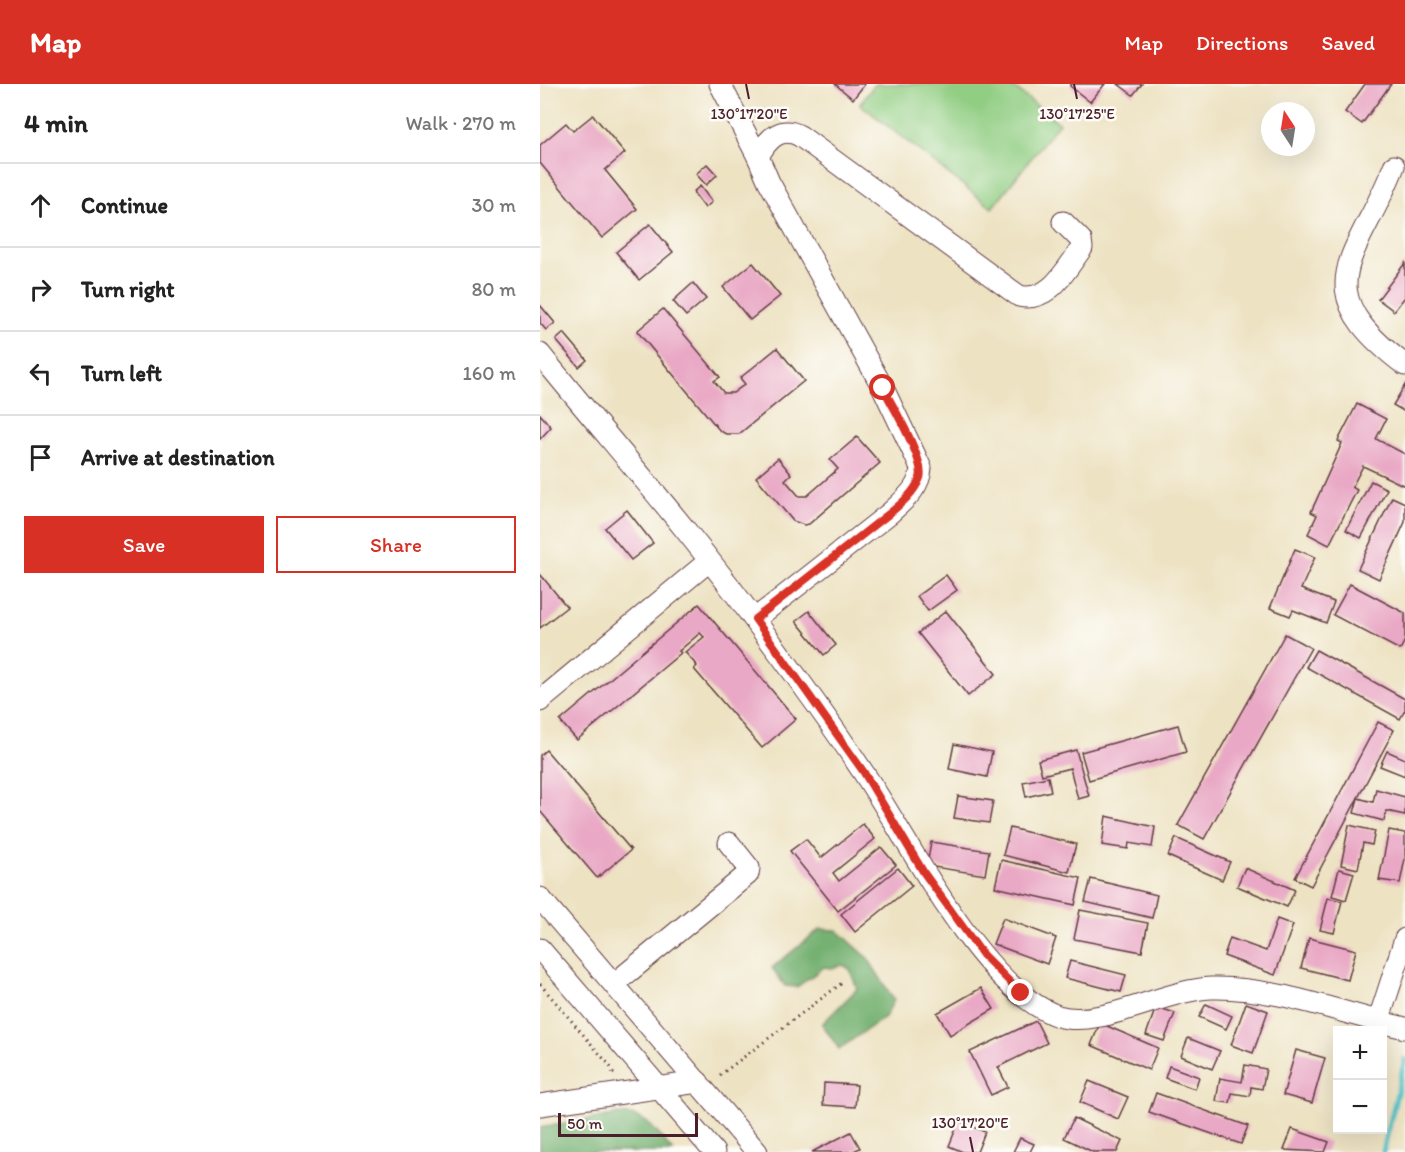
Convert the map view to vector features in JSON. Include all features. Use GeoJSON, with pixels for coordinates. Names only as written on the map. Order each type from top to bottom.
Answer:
{"type":"FeatureCollection","features":[{"type":"Feature","properties":{"kind":"street"},"geometry":{"type":"LineString","coordinates":[[720,84],[774,192],[883,388],[921,468],[921,477],[910,495],[755,619]]}},
{"type":"Feature","properties":{"kind":"street"},"geometry":{"type":"LineString","coordinates":[[758,157],[765,143],[781,131],[791,131],[1019,296],[1031,298],[1042,295],[1054,286],[1082,248],[1081,240],[1063,222]]}},
{"type":"Feature","properties":{"kind":"street"},"geometry":{"type":"LineString","coordinates":[[1394,166],[1386,188],[1358,238],[1348,264],[1346,285],[1350,309],[1356,321],[1374,342],[1405,365]]}},
{"type":"Feature","properties":{"kind":"street"},"geometry":{"type":"LineString","coordinates":[[540,354],[755,619],[863,771],[924,873],[983,955],[1021,993],[1044,1010],[1079,1020],[1096,1017],[1161,996],[1209,988],[1251,990],[1402,1028]]}},
{"type":"Feature","properties":{"kind":"street"},"geometry":{"type":"LineString","coordinates":[[540,701],[709,561]]}},
{"type":"Feature","properties":{"kind":"street"},"geometry":{"type":"LineString","coordinates":[[614,984],[748,874],[748,868],[729,843]]}},
{"type":"Feature","properties":{"kind":"street"},"geometry":{"type":"LineString","coordinates":[[540,898],[758,1152]]}},
{"type":"Feature","properties":{"kind":"street"},"geometry":{"type":"LineString","coordinates":[[1378,1022],[1405,939]]}},
{"type":"Feature","properties":{"kind":"street"},"geometry":{"type":"LineString","coordinates":[[540,949],[714,1152]]}},
{"type":"Feature","properties":{"kind":"street"},"geometry":{"type":"LineString","coordinates":[[540,1105],[698,1082]]}},
{"type":"Feature","properties":{"kind":"path"},"geometry":{"type":"LineString","coordinates":[[720,1075],[842,983]]}},
{"type":"Feature","properties":{"kind":"path"},"geometry":{"type":"LineString","coordinates":[[540,984],[610,1066],[613,1073],[606,1076]]}},
{"type":"Feature","properties":{"kind":"green space"},"geometry":{"type":"Polygon","coordinates":[[[875,84],[1009,84],[1059,123],[992,208],[860,104],[875,84]]]}},
{"type":"Feature","properties":{"kind":"green space"},"geometry":{"type":"Polygon","coordinates":[[[820,929],[837,930],[867,957],[894,1000],[885,1017],[839,1049],[822,1024],[857,989],[850,969],[843,965],[832,968],[824,967],[797,987],[785,986],[772,968],[820,929]]]}},
{"type":"Feature","properties":{"kind":"green space"},"geometry":{"type":"Polygon","coordinates":[[[620,1114],[638,1117],[645,1121],[673,1152],[540,1152],[540,1128],[620,1114]]]}},
{"type":"Feature","properties":{"kind":"building"},"geometry":{"type":"Polygon","coordinates":[[[835,84],[865,84],[853,99],[835,84]]]}},
{"type":"Feature","properties":{"kind":"building"},"geometry":{"type":"Polygon","coordinates":[[[1071,84],[1105,84],[1090,102],[1070,86],[1071,84]]]}},
{"type":"Feature","properties":{"kind":"building"},"geometry":{"type":"Polygon","coordinates":[[[1118,84],[1142,84],[1133,95],[1118,84]]]}},
{"type":"Feature","properties":{"kind":"building"},"geometry":{"type":"Polygon","coordinates":[[[1365,84],[1391,84],[1362,124],[1345,112],[1365,84]]]}},
{"type":"Feature","properties":{"kind":"building"},"geometry":{"type":"Polygon","coordinates":[[[593,115],[625,153],[605,170],[637,209],[602,238],[540,163],[540,145],[566,123],[573,131],[593,115]]]}},
{"type":"Feature","properties":{"kind":"building"},"geometry":{"type":"Polygon","coordinates":[[[707,164],[717,175],[706,185],[696,174],[707,164]]]}},
{"type":"Feature","properties":{"kind":"building"},"geometry":{"type":"Polygon","coordinates":[[[700,186],[712,202],[705,208],[693,192],[700,186]]]}},
{"type":"Feature","properties":{"kind":"building"},"geometry":{"type":"Polygon","coordinates":[[[650,224],[673,252],[639,280],[616,252],[650,224]]]}},
{"type":"Feature","properties":{"kind":"building"},"geometry":{"type":"Polygon","coordinates":[[[753,263],[780,296],[750,320],[723,287],[753,263]]]}},
{"type":"Feature","properties":{"kind":"building"},"geometry":{"type":"Polygon","coordinates":[[[1405,263],[1405,297],[1394,311],[1378,299],[1405,263]]]}},
{"type":"Feature","properties":{"kind":"building"},"geometry":{"type":"Polygon","coordinates":[[[693,283],[706,299],[686,316],[673,301],[693,283]]]}},
{"type":"Feature","properties":{"kind":"building"},"geometry":{"type":"Polygon","coordinates":[[[540,305],[555,323],[546,330],[540,323],[540,305]]]}},
{"type":"Feature","properties":{"kind":"building"},"geometry":{"type":"Polygon","coordinates":[[[663,309],[720,377],[714,381],[724,393],[733,393],[745,384],[740,378],[777,348],[804,381],[739,434],[726,434],[720,431],[637,331],[663,309]]]}},
{"type":"Feature","properties":{"kind":"building"},"geometry":{"type":"Polygon","coordinates":[[[564,333],[587,360],[579,367],[556,340],[564,333]]]}},
{"type":"Feature","properties":{"kind":"building"},"geometry":{"type":"Polygon","coordinates":[[[1405,385],[1405,412],[1393,405],[1405,385]]]}},
{"type":"Feature","properties":{"kind":"building"},"geometry":{"type":"Polygon","coordinates":[[[1357,404],[1386,419],[1376,439],[1405,454],[1405,486],[1363,466],[1352,487],[1357,490],[1329,545],[1308,534],[1317,515],[1311,512],[1342,443],[1338,441],[1357,404]]]}},
{"type":"Feature","properties":{"kind":"building"},"geometry":{"type":"Polygon","coordinates":[[[540,414],[551,427],[540,439],[540,414]]]}},
{"type":"Feature","properties":{"kind":"building"},"geometry":{"type":"Polygon","coordinates":[[[857,437],[880,463],[809,524],[804,525],[793,521],[756,477],[778,458],[791,474],[785,480],[799,496],[807,496],[838,469],[830,460],[857,437]]]}},
{"type":"Feature","properties":{"kind":"building"},"geometry":{"type":"Polygon","coordinates":[[[1371,481],[1387,489],[1361,538],[1346,530],[1371,481]]]}},
{"type":"Feature","properties":{"kind":"building"},"geometry":{"type":"Polygon","coordinates":[[[1392,497],[1405,503],[1405,522],[1379,579],[1358,569],[1392,497]]]}},
{"type":"Feature","properties":{"kind":"building"},"geometry":{"type":"Polygon","coordinates":[[[627,510],[653,543],[631,560],[605,528],[627,510]]]}},
{"type":"Feature","properties":{"kind":"building"},"geometry":{"type":"Polygon","coordinates":[[[1295,549],[1315,557],[1301,589],[1334,602],[1326,623],[1293,610],[1290,616],[1270,608],[1295,549]]]}},
{"type":"Feature","properties":{"kind":"building"},"geometry":{"type":"Polygon","coordinates":[[[540,574],[567,607],[540,628],[540,574]]]}},
{"type":"Feature","properties":{"kind":"building"},"geometry":{"type":"Polygon","coordinates":[[[946,575],[957,590],[928,611],[917,596],[946,575]]]}},
{"type":"Feature","properties":{"kind":"building"},"geometry":{"type":"Polygon","coordinates":[[[1350,584],[1405,613],[1405,640],[1400,650],[1333,615],[1350,584]]]}},
{"type":"Feature","properties":{"kind":"building"},"geometry":{"type":"Polygon","coordinates":[[[699,604],[796,719],[762,748],[694,669],[697,666],[685,652],[704,637],[700,633],[679,651],[681,653],[577,740],[560,721],[699,604]]]}},
{"type":"Feature","properties":{"kind":"building"},"geometry":{"type":"Polygon","coordinates":[[[809,611],[836,645],[824,655],[796,621],[809,611]]]}},
{"type":"Feature","properties":{"kind":"building"},"geometry":{"type":"Polygon","coordinates":[[[946,611],[996,674],[968,696],[918,633],[946,611]]]}},
{"type":"Feature","properties":{"kind":"building"},"geometry":{"type":"Polygon","coordinates":[[[1285,634],[1311,648],[1204,839],[1178,825],[1285,634]]]}},
{"type":"Feature","properties":{"kind":"building"},"geometry":{"type":"Polygon","coordinates":[[[1316,650],[1405,699],[1405,710],[1400,719],[1306,667],[1316,650]]]}},
{"type":"Feature","properties":{"kind":"building"},"geometry":{"type":"Polygon","coordinates":[[[1378,722],[1394,730],[1311,886],[1295,878],[1378,722]]]}},
{"type":"Feature","properties":{"kind":"building"},"geometry":{"type":"Polygon","coordinates":[[[1178,725],[1186,752],[1089,780],[1081,752],[1178,725]]]}},
{"type":"Feature","properties":{"kind":"building"},"geometry":{"type":"Polygon","coordinates":[[[954,744],[992,752],[987,777],[949,769],[954,744]]]}},
{"type":"Feature","properties":{"kind":"building"},"geometry":{"type":"Polygon","coordinates":[[[546,750],[631,850],[597,878],[540,811],[540,755],[546,750]]]}},
{"type":"Feature","properties":{"kind":"building"},"geometry":{"type":"Polygon","coordinates":[[[1076,750],[1089,796],[1078,799],[1070,768],[1042,775],[1038,760],[1076,750]]]}},
{"type":"Feature","properties":{"kind":"building"},"geometry":{"type":"Polygon","coordinates":[[[1387,751],[1405,759],[1405,776],[1380,766],[1387,751]]]}},
{"type":"Feature","properties":{"kind":"building"},"geometry":{"type":"Polygon","coordinates":[[[1048,777],[1051,791],[1026,797],[1023,782],[1048,777]]]}},
{"type":"Feature","properties":{"kind":"building"},"geometry":{"type":"Polygon","coordinates":[[[1376,789],[1405,797],[1405,815],[1386,811],[1384,821],[1354,813],[1358,798],[1373,802],[1376,789]]]}},
{"type":"Feature","properties":{"kind":"building"},"geometry":{"type":"Polygon","coordinates":[[[958,796],[993,801],[989,823],[954,818],[958,796]]]}},
{"type":"Feature","properties":{"kind":"building"},"geometry":{"type":"Polygon","coordinates":[[[1106,816],[1155,827],[1152,847],[1129,843],[1128,849],[1102,845],[1106,816]]]}},
{"type":"Feature","properties":{"kind":"building"},"geometry":{"type":"Polygon","coordinates":[[[863,824],[875,839],[833,873],[839,881],[881,847],[896,865],[838,911],[790,851],[806,839],[821,858],[863,824]]]}},
{"type":"Feature","properties":{"kind":"building"},"geometry":{"type":"Polygon","coordinates":[[[1349,825],[1375,831],[1372,845],[1363,843],[1358,869],[1341,865],[1349,825]]]}},
{"type":"Feature","properties":{"kind":"building"},"geometry":{"type":"Polygon","coordinates":[[[1010,828],[1076,844],[1069,872],[1003,855],[1010,828]]]}},
{"type":"Feature","properties":{"kind":"building"},"geometry":{"type":"Polygon","coordinates":[[[1389,830],[1405,833],[1405,859],[1400,883],[1379,880],[1389,830]]]}},
{"type":"Feature","properties":{"kind":"building"},"geometry":{"type":"Polygon","coordinates":[[[1176,838],[1230,862],[1222,880],[1168,856],[1176,838]]]}},
{"type":"Feature","properties":{"kind":"building"},"geometry":{"type":"Polygon","coordinates":[[[931,842],[989,851],[985,875],[927,866],[931,842]]]}},
{"type":"Feature","properties":{"kind":"building"},"geometry":{"type":"Polygon","coordinates":[[[1001,860],[1081,878],[1075,905],[995,887],[1001,860]]]}},
{"type":"Feature","properties":{"kind":"building"},"geometry":{"type":"Polygon","coordinates":[[[898,868],[912,886],[855,932],[841,914],[898,868]]]}},
{"type":"Feature","properties":{"kind":"building"},"geometry":{"type":"Polygon","coordinates":[[[1245,868],[1295,890],[1287,907],[1237,886],[1245,868]]]}},
{"type":"Feature","properties":{"kind":"building"},"geometry":{"type":"Polygon","coordinates":[[[1339,869],[1354,873],[1346,900],[1332,896],[1339,869]]]}},
{"type":"Feature","properties":{"kind":"building"},"geometry":{"type":"Polygon","coordinates":[[[1091,879],[1157,895],[1152,918],[1085,902],[1091,879]]]}},
{"type":"Feature","properties":{"kind":"building"},"geometry":{"type":"Polygon","coordinates":[[[1328,898],[1342,901],[1334,933],[1320,930],[1328,898]]]}},
{"type":"Feature","properties":{"kind":"building"},"geometry":{"type":"Polygon","coordinates":[[[1080,910],[1148,923],[1142,952],[1074,939],[1080,910]]]}},
{"type":"Feature","properties":{"kind":"building"},"geometry":{"type":"Polygon","coordinates":[[[1003,918],[1056,938],[1047,964],[993,944],[1003,918]]]}},
{"type":"Feature","properties":{"kind":"building"},"geometry":{"type":"Polygon","coordinates":[[[1277,919],[1293,925],[1275,975],[1224,956],[1230,938],[1266,951],[1277,919]]]}},
{"type":"Feature","properties":{"kind":"building"},"geometry":{"type":"Polygon","coordinates":[[[1309,938],[1356,950],[1348,980],[1301,968],[1309,938]]]}},
{"type":"Feature","properties":{"kind":"building"},"geometry":{"type":"Polygon","coordinates":[[[1070,961],[1126,975],[1121,992],[1065,978],[1070,961]]]}},
{"type":"Feature","properties":{"kind":"building"},"geometry":{"type":"Polygon","coordinates":[[[981,988],[994,1009],[950,1035],[937,1013],[981,988]]]}},
{"type":"Feature","properties":{"kind":"building"},"geometry":{"type":"Polygon","coordinates":[[[1246,1003],[1268,1011],[1253,1053],[1231,1045],[1246,1003]]]}},
{"type":"Feature","properties":{"kind":"building"},"geometry":{"type":"Polygon","coordinates":[[[1206,1004],[1232,1016],[1226,1029],[1199,1017],[1206,1004]]]}},
{"type":"Feature","properties":{"kind":"building"},"geometry":{"type":"Polygon","coordinates":[[[1156,1007],[1175,1013],[1164,1041],[1146,1035],[1156,1007]]]}},
{"type":"Feature","properties":{"kind":"building"},"geometry":{"type":"Polygon","coordinates":[[[1036,1021],[1047,1043],[998,1067],[1008,1087],[991,1095],[970,1052],[1036,1021]]]}},
{"type":"Feature","properties":{"kind":"building"},"geometry":{"type":"Polygon","coordinates":[[[1100,1023],[1158,1048],[1149,1070],[1091,1045],[1100,1023]]]}},
{"type":"Feature","properties":{"kind":"building"},"geometry":{"type":"Polygon","coordinates":[[[1188,1038],[1220,1051],[1212,1069],[1181,1056],[1188,1038]]]}},
{"type":"Feature","properties":{"kind":"building"},"geometry":{"type":"Polygon","coordinates":[[[1296,1050],[1325,1058],[1312,1103],[1283,1095],[1296,1050]]]}},
{"type":"Feature","properties":{"kind":"building"},"geometry":{"type":"Polygon","coordinates":[[[1245,1065],[1266,1069],[1262,1089],[1251,1087],[1250,1096],[1232,1093],[1230,1103],[1216,1101],[1220,1078],[1242,1082],[1245,1065]]]}},
{"type":"Feature","properties":{"kind":"building"},"geometry":{"type":"Polygon","coordinates":[[[1169,1066],[1199,1077],[1195,1089],[1165,1078],[1169,1066]]]}},
{"type":"Feature","properties":{"kind":"building"},"geometry":{"type":"Polygon","coordinates":[[[1089,1081],[1128,1097],[1118,1119],[1080,1102],[1089,1081]]]}},
{"type":"Feature","properties":{"kind":"building"},"geometry":{"type":"Polygon","coordinates":[[[824,1083],[857,1085],[855,1107],[823,1105],[824,1083]]]}},
{"type":"Feature","properties":{"kind":"building"},"geometry":{"type":"Polygon","coordinates":[[[1156,1093],[1248,1126],[1241,1144],[1149,1112],[1156,1093]]]}},
{"type":"Feature","properties":{"kind":"building"},"geometry":{"type":"Polygon","coordinates":[[[1074,1118],[1122,1141],[1117,1152],[1093,1152],[1064,1138],[1074,1118]]]}},
{"type":"Feature","properties":{"kind":"building"},"geometry":{"type":"Polygon","coordinates":[[[959,1121],[985,1132],[977,1152],[963,1152],[949,1146],[959,1121]]]}},
{"type":"Feature","properties":{"kind":"building"},"geometry":{"type":"Polygon","coordinates":[[[1292,1129],[1329,1142],[1325,1152],[1284,1150],[1292,1129]]]}},
{"type":"Feature","properties":{"kind":"building"},"geometry":{"type":"Polygon","coordinates":[[[851,1132],[860,1148],[852,1152],[812,1152],[851,1132]]]}},
{"type":"Feature","properties":{"kind":"building"},"geometry":{"type":"Polygon","coordinates":[[[1020,1138],[1034,1144],[1030,1152],[1013,1152],[1020,1138]]]}},
{"type":"Feature","properties":{"kind":"waterway"},"geometry":{"type":"LineString","coordinates":[[1383,1152],[1405,1059]]}},
{"type":"Feature","properties":{"kind":"route"},"geometry":{"type":"LineString","coordinates":[[883,388],[920,462],[921,477],[910,495],[890,513],[755,619],[863,771],[924,873],[983,955],[1021,993]]}}]}
